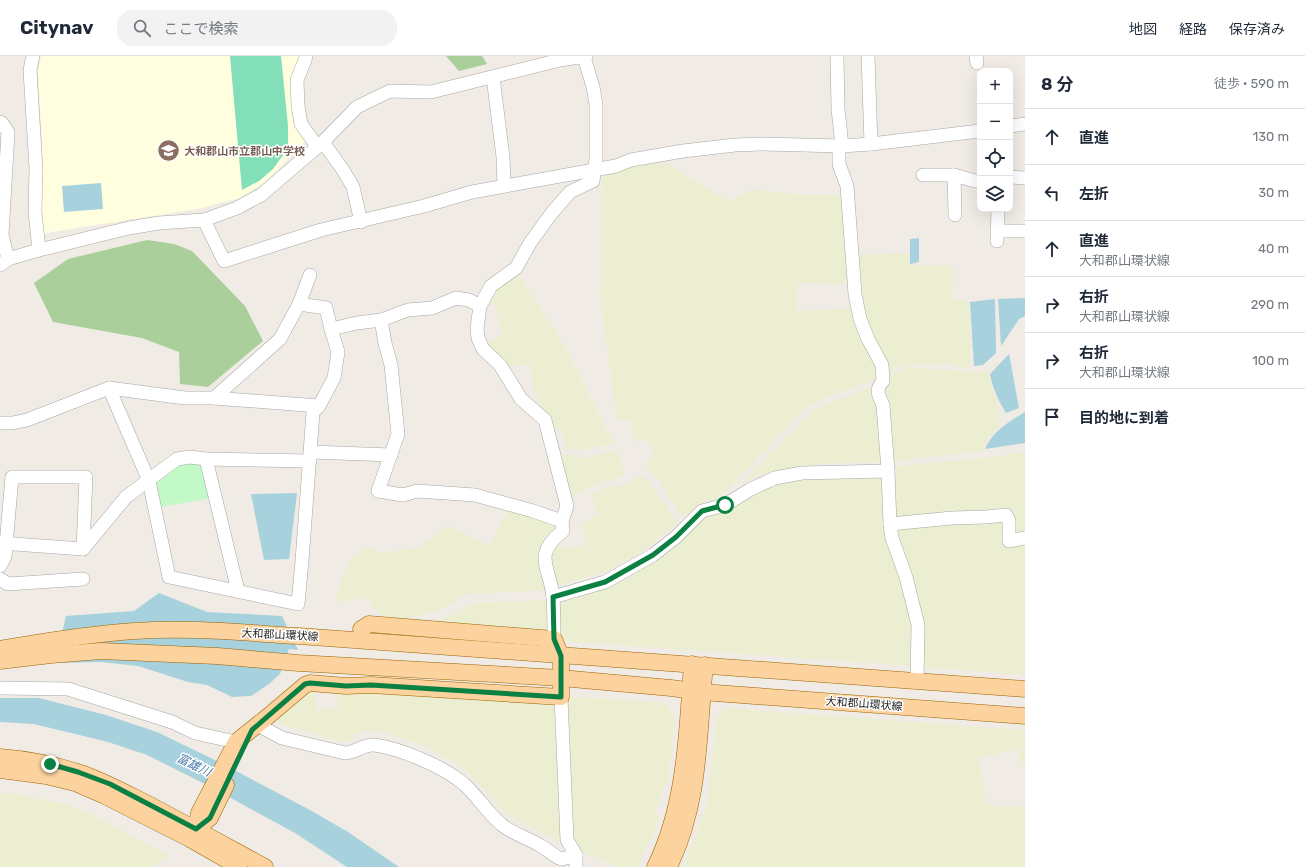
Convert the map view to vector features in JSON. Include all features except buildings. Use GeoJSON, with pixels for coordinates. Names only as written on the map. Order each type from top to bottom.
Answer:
{"type":"FeatureCollection","features":[{"type":"Feature","properties":{"kind":"main road"},"geometry":{"type":"LineString","coordinates":[[193,834],[204,816],[240,746],[255,727],[305,684],[310,683],[346,686],[357,682],[561,697],[561,656],[554,639],[369,624],[361,629]]}},
{"type":"Feature","properties":{"kind":"main road","name":"大和郡山環状線"},"geometry":{"type":"LineString","coordinates":[[0,661],[50,648],[136,630],[181,630],[299,636],[1025,689]]}},
{"type":"Feature","properties":{"kind":"main road"},"geometry":{"type":"LineString","coordinates":[[358,661],[360,645]]}},
{"type":"Feature","properties":{"kind":"main road","name":"大和郡山環状線"},"geometry":{"type":"LineString","coordinates":[[0,649],[50,648],[217,656],[298,663],[561,678],[671,688],[696,692],[1025,716]]}},
{"type":"Feature","properties":{"kind":"main road"},"geometry":{"type":"LineString","coordinates":[[655,867],[666,842],[679,797],[685,750],[696,692],[698,664]]}},
{"type":"Feature","properties":{"kind":"main road"},"geometry":{"type":"LineString","coordinates":[[669,867],[683,833],[692,800],[699,751],[696,692]]}},
{"type":"Feature","properties":{"kind":"main road"},"geometry":{"type":"LineString","coordinates":[[0,757],[27,760],[78,772],[110,784],[193,834],[239,867]]}},
{"type":"Feature","properties":{"kind":"main road"},"geometry":{"type":"LineString","coordinates":[[0,770],[46,776],[75,783],[265,867]]}},
{"type":"Feature","properties":{"kind":"street"},"geometry":{"type":"LineString","coordinates":[[33,56],[30,70],[36,169],[35,212],[39,250]]}},
{"type":"Feature","properties":{"kind":"street"},"geometry":{"type":"LineString","coordinates":[[306,56],[297,80],[298,106],[301,124],[343,170],[353,187],[361,222]]}},
{"type":"Feature","properties":{"kind":"street"},"geometry":{"type":"LineString","coordinates":[[0,122],[8,132],[2,190],[1,235],[4,262],[39,250],[129,228],[159,223],[204,220],[237,208],[261,195],[320,144],[357,107],[390,91],[431,92],[493,77],[559,58],[585,56],[596,104],[596,159],[593,181],[570,192],[551,214],[530,243],[516,268],[491,286],[480,306],[477,328],[478,338],[483,349],[500,364],[520,399],[545,420],[567,506],[562,521],[563,531],[551,539],[545,552],[545,563],[553,597],[554,639]]}},
{"type":"Feature","properties":{"kind":"street"},"geometry":{"type":"LineString","coordinates":[[837,56],[838,109],[841,145],[839,164],[847,186],[856,300],[860,319],[868,339],[882,365],[883,381],[878,387],[878,395],[883,405],[890,524],[892,538],[906,577],[918,624],[917,681]]}},
{"type":"Feature","properties":{"kind":"street"},"geometry":{"type":"LineString","coordinates":[[868,56],[872,144]]}},
{"type":"Feature","properties":{"kind":"street"},"geometry":{"type":"LineString","coordinates":[[493,77],[503,157],[504,186]]}},
{"type":"Feature","properties":{"kind":"street"},"geometry":{"type":"LineString","coordinates":[[1013,126],[1025,124]]}},
{"type":"Feature","properties":{"kind":"street"},"geometry":{"type":"LineString","coordinates":[[204,220],[224,261],[321,230],[361,222],[472,192],[616,166],[631,160],[735,145],[872,144],[977,131]]}},
{"type":"Feature","properties":{"kind":"street"},"geometry":{"type":"LineString","coordinates":[[923,175],[954,175],[977,181]]}},
{"type":"Feature","properties":{"kind":"street"},"geometry":{"type":"LineString","coordinates":[[954,175],[955,215]]}},
{"type":"Feature","properties":{"kind":"street"},"geometry":{"type":"LineString","coordinates":[[1013,177],[1025,178]]}},
{"type":"Feature","properties":{"kind":"street"},"geometry":{"type":"LineString","coordinates":[[998,212],[997,236],[1025,232]]}},
{"type":"Feature","properties":{"kind":"street"},"geometry":{"type":"LineString","coordinates":[[214,398],[280,339],[299,304],[310,275]]}},
{"type":"Feature","properties":{"kind":"street"},"geometry":{"type":"LineString","coordinates":[[331,329],[357,323],[380,320],[408,310],[432,308],[456,298],[468,300],[480,306]]}},
{"type":"Feature","properties":{"kind":"street"},"geometry":{"type":"LineString","coordinates":[[109,388],[149,481],[169,576],[298,604],[313,412],[319,406],[334,378],[338,352],[326,308],[299,304]]}},
{"type":"Feature","properties":{"kind":"street"},"geometry":{"type":"LineString","coordinates":[[380,320],[391,365],[398,434],[378,491],[403,495],[417,491],[475,495],[562,521]]}},
{"type":"Feature","properties":{"kind":"street"},"geometry":{"type":"LineString","coordinates":[[0,423],[12,423],[27,420],[109,388],[185,398],[214,398],[319,406]]}},
{"type":"Feature","properties":{"kind":"street"},"geometry":{"type":"LineString","coordinates":[[83,549],[126,497],[177,459],[190,457],[206,459],[391,455]]}},
{"type":"Feature","properties":{"kind":"street"},"geometry":{"type":"LineString","coordinates":[[206,459],[238,592]]}},
{"type":"Feature","properties":{"kind":"street"},"geometry":{"type":"LineString","coordinates":[[553,597],[605,582],[653,555],[676,537],[702,511],[725,505],[751,489],[775,478],[802,473],[888,471]]}},
{"type":"Feature","properties":{"kind":"street"},"geometry":{"type":"LineString","coordinates":[[0,566],[5,558],[4,543],[12,477],[86,477],[83,549]]}},
{"type":"Feature","properties":{"kind":"street"},"geometry":{"type":"LineString","coordinates":[[890,524],[1006,515],[1009,521],[1009,541],[1025,538]]}},
{"type":"Feature","properties":{"kind":"street"},"geometry":{"type":"LineString","coordinates":[[4,543],[83,549]]}},
{"type":"Feature","properties":{"kind":"street"},"geometry":{"type":"LineString","coordinates":[[0,579],[8,584],[83,579]]}},
{"type":"Feature","properties":{"kind":"street"},"geometry":{"type":"LineString","coordinates":[[0,688],[68,689],[172,722],[195,733],[240,746]]}},
{"type":"Feature","properties":{"kind":"street"},"geometry":{"type":"LineString","coordinates":[[255,727],[282,738],[345,753],[351,753],[365,746],[373,745],[403,753],[433,765],[449,773],[464,784],[492,816],[507,829],[543,847],[559,858],[576,861],[568,840],[561,697]]}},
{"type":"Feature","properties":{"kind":"shaded area","name":"大和郡山市立郡山中学校"},"geometry":{"type":"Polygon","coordinates":[[[41,56],[300,56],[291,79],[291,98],[295,123],[307,140],[265,182],[240,198],[197,209],[39,234],[43,163],[38,72],[41,56]]]}},
{"type":"Feature","properties":{"kind":"shaded area"},"geometry":{"type":"Polygon","coordinates":[[[664,162],[730,202],[752,189],[803,195],[843,195],[850,282],[831,284],[798,282],[796,311],[852,309],[856,329],[878,371],[878,378],[835,394],[807,407],[725,492],[716,499],[699,503],[687,515],[681,515],[657,478],[649,470],[642,469],[655,454],[647,440],[635,442],[630,420],[617,421],[600,296],[602,173],[664,162]]]}},
{"type":"Feature","properties":{"kind":"shaded area"},"geometry":{"type":"Polygon","coordinates":[[[909,253],[909,265],[954,266],[952,298],[969,301],[971,366],[967,369],[949,364],[902,365],[889,372],[864,318],[859,255],[909,253]]]}},
{"type":"Feature","properties":{"kind":"shaded area"},"geometry":{"type":"Polygon","coordinates":[[[519,275],[566,348],[614,444],[579,450],[566,448],[561,428],[551,430],[533,387],[531,364],[507,367],[486,344],[503,335],[495,306],[486,303],[498,289],[519,275]]]}},
{"type":"Feature","properties":{"kind":"shaded area"},"geometry":{"type":"Polygon","coordinates":[[[1000,360],[988,373],[999,412],[999,426],[988,437],[982,451],[891,462],[882,389],[887,379],[905,367],[984,373],[1000,360]]]}},
{"type":"Feature","properties":{"kind":"shaded area"},"geometry":{"type":"Polygon","coordinates":[[[870,387],[877,407],[882,462],[817,464],[760,474],[739,486],[813,410],[870,387]]]}},
{"type":"Feature","properties":{"kind":"shaded area"},"geometry":{"type":"Polygon","coordinates":[[[617,451],[624,473],[622,477],[598,483],[569,498],[559,458],[566,454],[582,458],[617,451]]]}},
{"type":"Feature","properties":{"kind":"shaded area"},"geometry":{"type":"Polygon","coordinates":[[[1025,452],[1025,532],[1014,534],[1011,511],[949,512],[896,521],[893,467],[984,458],[1025,452]]]}},
{"type":"Feature","properties":{"kind":"shaded area"},"geometry":{"type":"Polygon","coordinates":[[[644,475],[678,523],[641,552],[603,573],[555,586],[550,565],[551,547],[570,548],[587,544],[581,524],[598,515],[592,495],[604,488],[621,485],[644,475]]]}},
{"type":"Feature","properties":{"kind":"shaded area"},"geometry":{"type":"Polygon","coordinates":[[[882,475],[914,630],[913,666],[562,641],[559,600],[681,539],[708,515],[771,485],[801,479],[882,475]]]}},
{"type":"Feature","properties":{"kind":"shaded area"},"geometry":{"type":"Polygon","coordinates":[[[508,509],[555,523],[555,528],[542,543],[539,558],[545,590],[468,594],[435,612],[409,618],[383,617],[370,604],[368,598],[336,602],[340,583],[350,562],[366,546],[379,553],[417,548],[447,525],[490,546],[508,509]]]}},
{"type":"Feature","properties":{"kind":"shaded area"},"geometry":{"type":"Polygon","coordinates":[[[1001,521],[1005,546],[1025,542],[1025,675],[921,667],[895,531],[950,522],[1001,521]]]}},
{"type":"Feature","properties":{"kind":"shaded area"},"geometry":{"type":"Polygon","coordinates":[[[547,600],[549,627],[544,632],[445,624],[444,618],[475,603],[547,600]]]}},
{"type":"Feature","properties":{"kind":"shaded area"},"geometry":{"type":"Polygon","coordinates":[[[311,689],[314,689],[317,710],[339,708],[336,690],[549,702],[555,707],[554,731],[560,750],[562,843],[506,814],[463,767],[418,743],[378,731],[363,730],[352,736],[353,740],[343,742],[278,724],[278,717],[311,689]]]}},
{"type":"Feature","properties":{"kind":"shaded area"},"geometry":{"type":"Polygon","coordinates":[[[566,696],[664,703],[675,716],[668,783],[665,783],[654,814],[660,818],[638,867],[621,867],[577,850],[569,835],[566,696]]]}},
{"type":"Feature","properties":{"kind":"shaded area"},"geometry":{"type":"Polygon","coordinates":[[[726,708],[1025,730],[1025,770],[1016,749],[979,758],[987,806],[1025,807],[1025,867],[683,867],[707,806],[717,717],[726,708]]]}},
{"type":"Feature","properties":{"kind":"shaded area"},"geometry":{"type":"Polygon","coordinates":[[[0,793],[9,793],[64,804],[91,814],[168,855],[153,867],[0,867],[0,793]]]}},
{"type":"Feature","properties":{"kind":"green space"},"geometry":{"type":"Polygon","coordinates":[[[230,56],[281,56],[288,126],[288,148],[273,169],[259,181],[242,190],[230,56]]]}},
{"type":"Feature","properties":{"kind":"green space"},"geometry":{"type":"Polygon","coordinates":[[[446,56],[482,56],[487,64],[459,71],[446,56]]]}},
{"type":"Feature","properties":{"kind":"green space"},"geometry":{"type":"Polygon","coordinates":[[[147,240],[174,244],[192,251],[245,306],[263,341],[208,387],[180,384],[179,352],[142,338],[53,322],[34,283],[68,259],[147,240]]]}},
{"type":"Feature","properties":{"kind":"green space"},"geometry":{"type":"Polygon","coordinates":[[[184,460],[195,462],[206,468],[212,498],[160,507],[154,485],[184,460]]]}},
{"type":"Feature","properties":{"kind":"water"},"geometry":{"type":"Polygon","coordinates":[[[101,183],[103,209],[64,212],[62,186],[101,183]]]}},
{"type":"Feature","properties":{"kind":"water"},"geometry":{"type":"Polygon","coordinates":[[[919,238],[919,262],[910,264],[910,239],[919,238]]]}},
{"type":"Feature","properties":{"kind":"water"},"geometry":{"type":"Polygon","coordinates":[[[1025,298],[1025,316],[1019,319],[1001,346],[998,299],[1025,298]]]}},
{"type":"Feature","properties":{"kind":"water"},"geometry":{"type":"Polygon","coordinates":[[[995,299],[996,353],[983,365],[974,366],[970,302],[995,299]]]}},
{"type":"Feature","properties":{"kind":"water"},"geometry":{"type":"Polygon","coordinates":[[[1009,354],[1019,408],[1006,413],[996,394],[990,374],[1009,354]]]}},
{"type":"Feature","properties":{"kind":"water"},"geometry":{"type":"Polygon","coordinates":[[[1025,412],[1025,443],[985,449],[992,437],[997,432],[1007,423],[1025,412]]]}},
{"type":"Feature","properties":{"kind":"water"},"geometry":{"type":"Polygon","coordinates":[[[297,493],[289,559],[264,560],[251,494],[297,493]]]}},
{"type":"Feature","properties":{"kind":"water"},"geometry":{"type":"Polygon","coordinates":[[[159,593],[207,612],[282,616],[298,650],[289,649],[280,674],[269,684],[251,696],[232,697],[207,685],[188,682],[138,666],[101,662],[55,663],[66,616],[134,611],[159,593]]]}},
{"type":"Feature","properties":{"kind":"water","name":"富雄川"},"geometry":{"type":"Polygon","coordinates":[[[0,698],[39,698],[106,715],[157,732],[219,762],[310,810],[348,832],[399,867],[347,867],[295,833],[207,785],[147,755],[108,742],[34,724],[0,722],[0,698]]]}},
{"type":"Feature","properties":{"kind":"place","name":"大和郡山市立郡山中学校"},"geometry":{"type":"Point","coordinates":[169,151]}},
{"type":"Feature","properties":{"kind":"route"},"geometry":{"type":"LineString","coordinates":[[50,764],[78,772],[110,784],[196,829],[210,818],[252,730],[305,684],[310,683],[346,686],[371,685],[561,697],[561,656],[554,639],[553,597],[605,582],[653,555],[676,537],[702,511],[725,505]]}}]}
